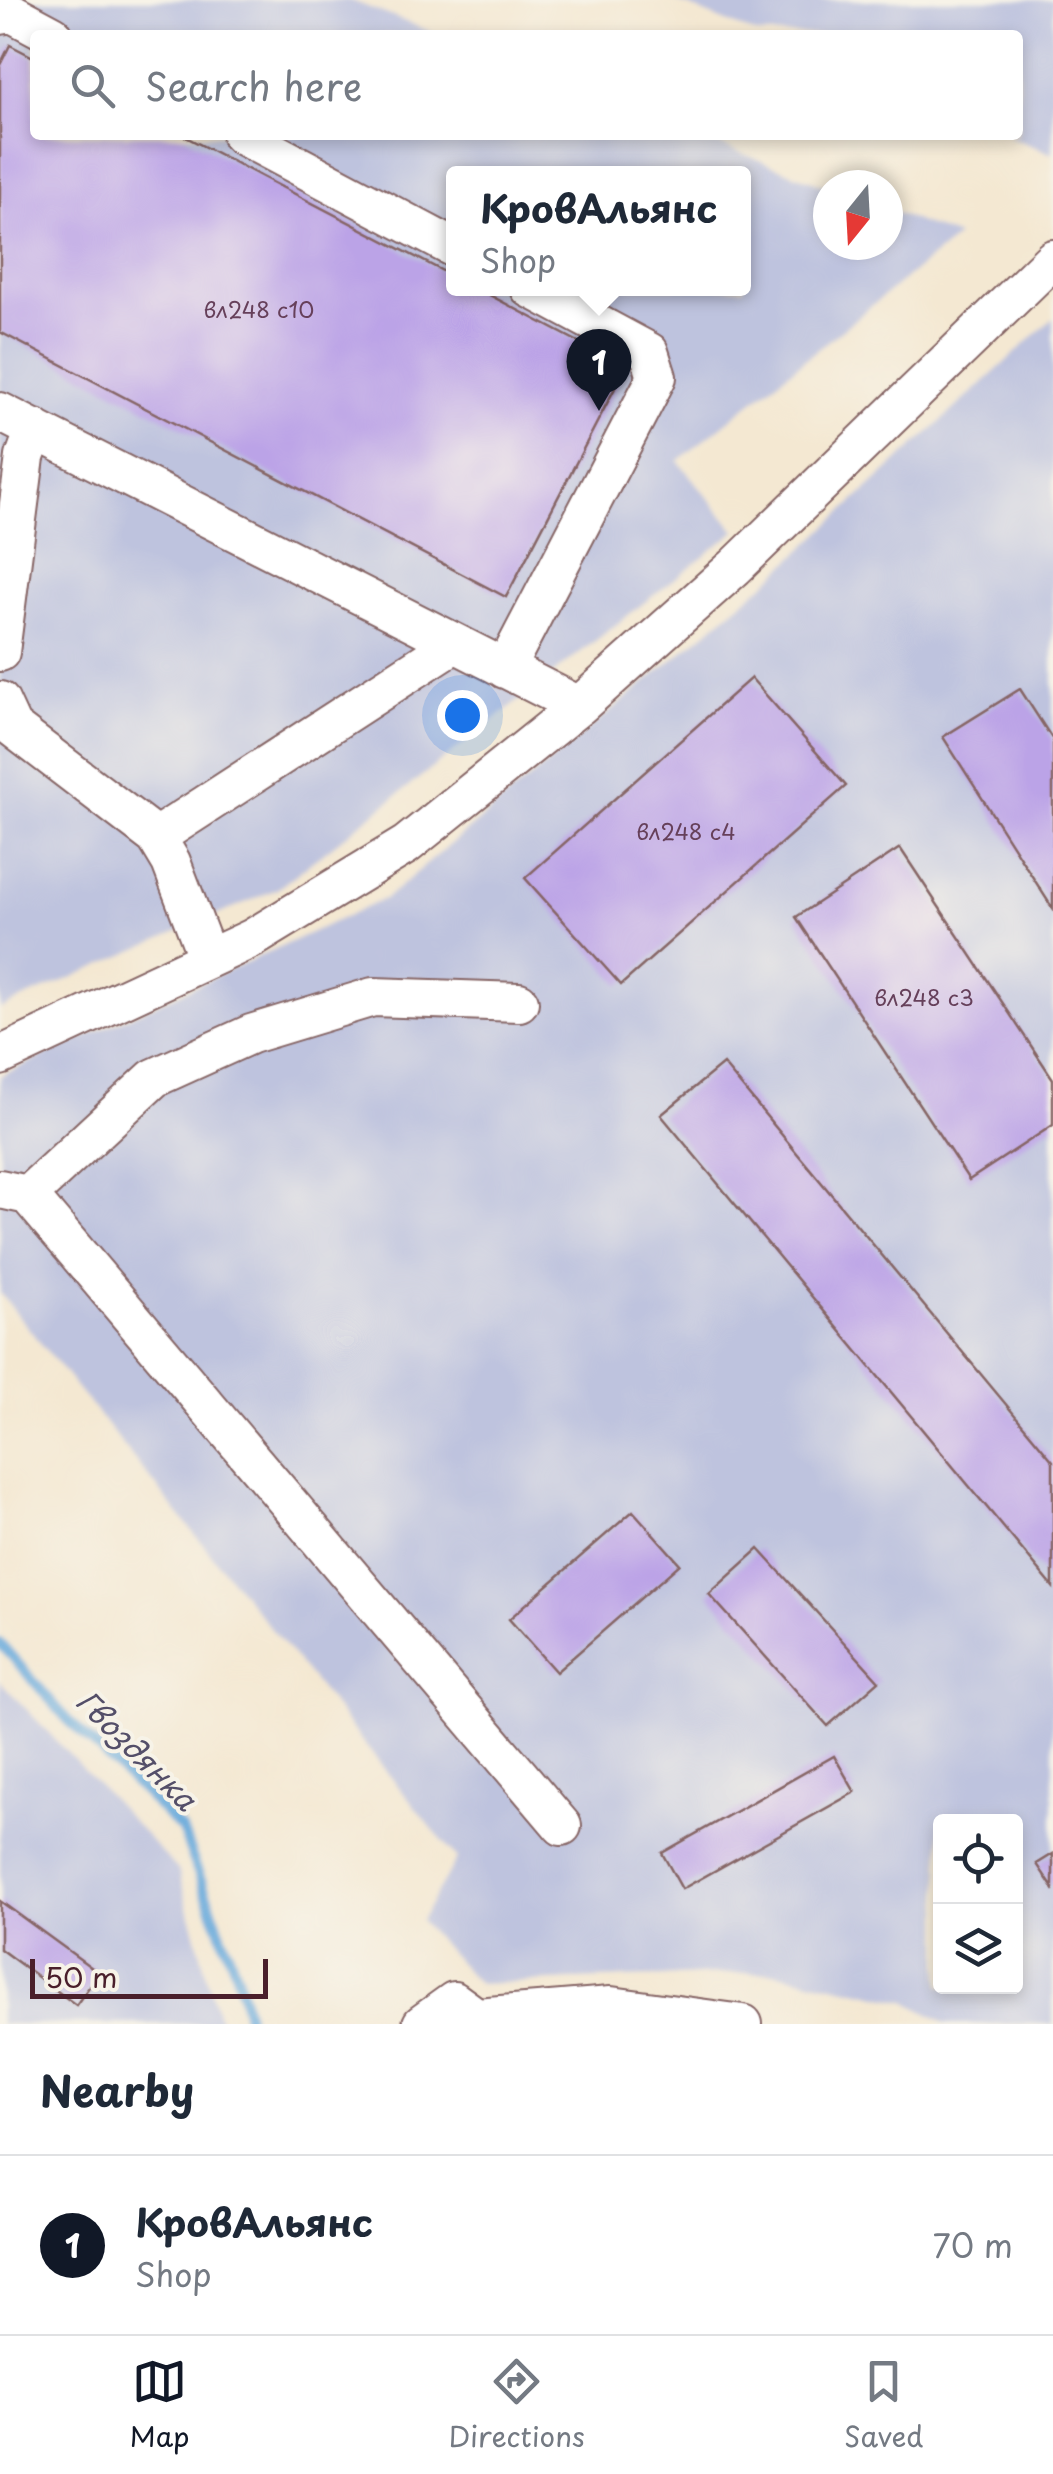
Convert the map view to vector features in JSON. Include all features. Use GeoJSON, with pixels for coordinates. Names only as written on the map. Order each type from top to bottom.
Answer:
{"type":"FeatureCollection","features":[{"type":"Feature","properties":{"kind":"street"},"geometry":{"type":"LineString","coordinates":[[0,15],[12,13],[44,30]]}},
{"type":"Feature","properties":{"kind":"street"},"geometry":{"type":"LineString","coordinates":[[250,140],[446,244]]}},
{"type":"Feature","properties":{"kind":"street"},"geometry":{"type":"LineString","coordinates":[[0,1056],[253,938],[406,845],[579,706],[736,567],[1053,259]]}},
{"type":"Feature","properties":{"kind":"street"},"geometry":{"type":"LineString","coordinates":[[505,669],[656,377],[650,352],[545,296]]}},
{"type":"Feature","properties":{"kind":"street"},"geometry":{"type":"LineString","coordinates":[[0,412],[579,706]]}},
{"type":"Feature","properties":{"kind":"street"},"geometry":{"type":"LineString","coordinates":[[0,652],[25,457],[34,429]]}},
{"type":"Feature","properties":{"kind":"street"},"geometry":{"type":"LineString","coordinates":[[156,837],[455,643]]}},
{"type":"Feature","properties":{"kind":"street"},"geometry":{"type":"LineString","coordinates":[[0,700],[12,728],[156,837],[171,862],[208,959]]}},
{"type":"Feature","properties":{"kind":"street"},"geometry":{"type":"LineString","coordinates":[[520,1002],[373,997],[252,1034],[154,1078],[14,1192],[562,1826]]}},
{"type":"Feature","properties":{"kind":"street"},"geometry":{"type":"LineString","coordinates":[[422,2024],[454,2001],[476,2017],[611,2006],[742,2024]]}},
{"type":"Feature","properties":{"kind":"shaded area"},"geometry":{"type":"Polygon","coordinates":[[[0,0],[350,0],[426,30],[30,30],[30,140],[708,140],[813,181],[813,260],[903,260],[903,216],[957,237],[678,461],[736,531],[277,889],[0,1009],[0,0]]]}},
{"type":"Feature","properties":{"kind":"shaded area"},"geometry":{"type":"Polygon","coordinates":[[[672,0],[1053,0],[1053,154],[1018,140],[1023,140],[1023,30],[746,30],[672,0]]]}},
{"type":"Feature","properties":{"kind":"shaded area"},"geometry":{"type":"Polygon","coordinates":[[[1053,318],[1053,2024],[946,2024],[906,2001],[773,1972],[478,1984],[420,1921],[457,1859],[0,1293],[0,1076],[386,898],[776,574],[1053,318]]]}},
{"type":"Feature","properties":{"kind":"shaded area"},"geometry":{"type":"Polygon","coordinates":[[[0,1681],[178,1870],[220,2024],[0,2024],[0,1681]]]}},
{"type":"Feature","properties":{"kind":"building"},"geometry":{"type":"Polygon","coordinates":[[[10,45],[30,55],[30,140],[192,140],[446,273],[446,296],[491,296],[626,367],[506,597],[0,332],[0,65],[10,45]]]}},
{"type":"Feature","properties":{"kind":"building"},"geometry":{"type":"Polygon","coordinates":[[[751,678],[846,786],[621,985],[525,878],[751,678]]]}},
{"type":"Feature","properties":{"kind":"building"},"geometry":{"type":"Polygon","coordinates":[[[1020,689],[1053,740],[1053,909],[943,737],[1020,689]]]}},
{"type":"Feature","properties":{"kind":"building"},"geometry":{"type":"Polygon","coordinates":[[[900,848],[1053,1079],[1053,1125],[969,1180],[796,917],[900,848]]]}},
{"type":"Feature","properties":{"kind":"building"},"geometry":{"type":"Polygon","coordinates":[[[723,1064],[1053,1461],[1053,1587],[661,1115],[723,1064]]]}},
{"type":"Feature","properties":{"kind":"building"},"geometry":{"type":"Polygon","coordinates":[[[633,1511],[680,1564],[556,1672],[509,1619],[633,1511]]]}},
{"type":"Feature","properties":{"kind":"building"},"geometry":{"type":"Polygon","coordinates":[[[759,1549],[879,1681],[828,1726],[709,1594],[759,1549]]]}},
{"type":"Feature","properties":{"kind":"building"},"geometry":{"type":"Polygon","coordinates":[[[834,1756],[855,1792],[682,1889],[662,1853],[834,1756]]]}},
{"type":"Feature","properties":{"kind":"building"},"geometry":{"type":"Polygon","coordinates":[[[1053,1854],[1053,1888],[1037,1864],[1053,1854]]]}},
{"type":"Feature","properties":{"kind":"building"},"geometry":{"type":"Polygon","coordinates":[[[0,1901],[99,1973],[76,2005],[0,1949],[0,1901]]]}},
{"type":"Feature","properties":{"kind":"waterway","name":"Гвоздянка"},"geometry":{"type":"LineString","coordinates":[[0,1643],[67,1719],[182,1830],[237,1975],[249,2024]]}},
{"type":"Feature","properties":{"kind":"place","name":"КровАльянс"},"geometry":{"type":"Point","coordinates":[599,411]}}]}
